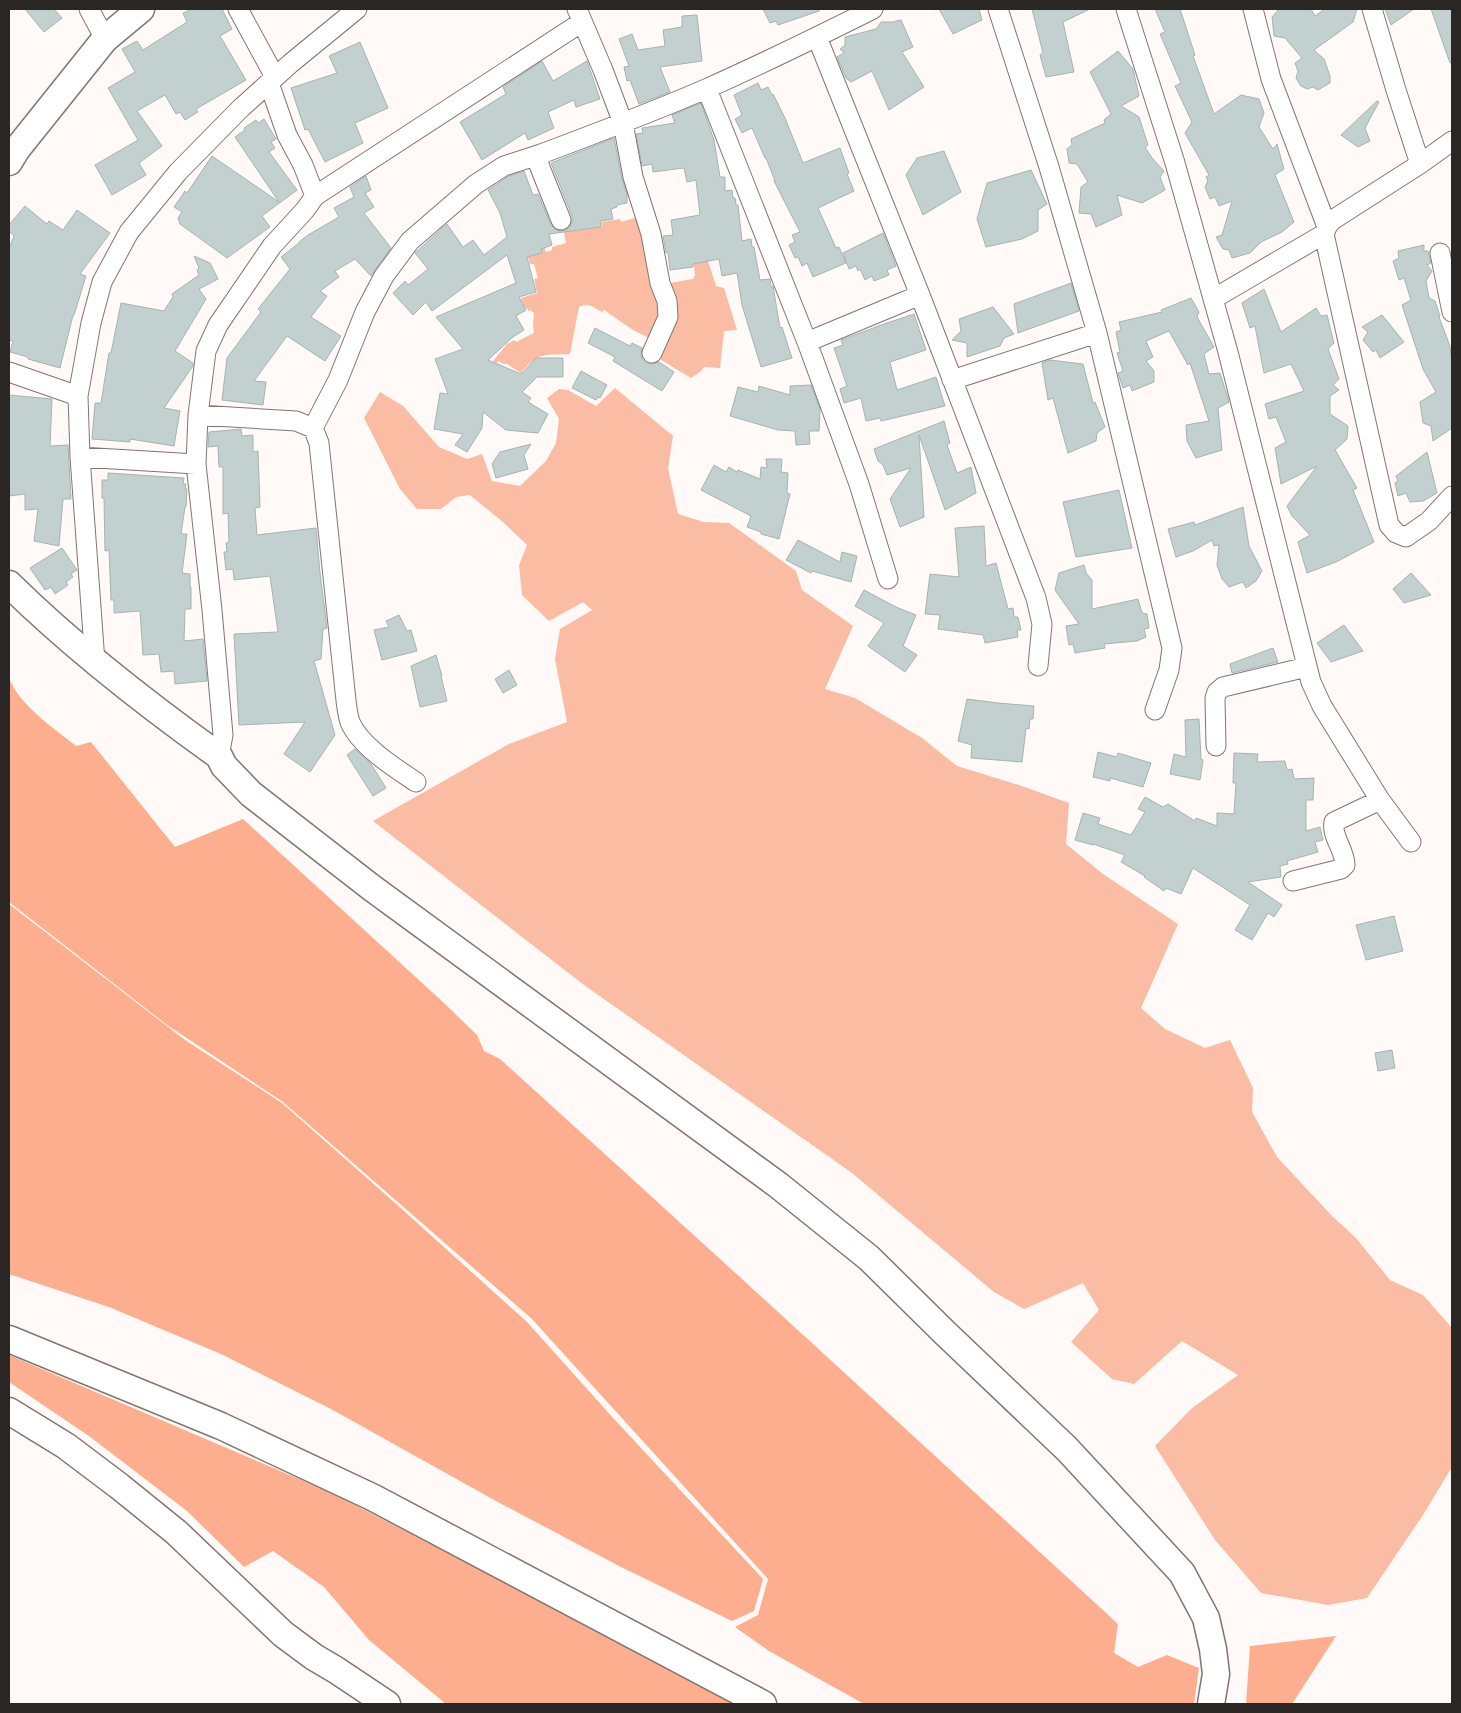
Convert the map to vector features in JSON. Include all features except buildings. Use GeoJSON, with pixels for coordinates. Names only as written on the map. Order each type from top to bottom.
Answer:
{"type":"FeatureCollection","features":[{"type":"Feature","properties":{"kind":"main road"},"geometry":{"type":"LineString","coordinates":[[11,149],[106,39],[141,9]]}},
{"type":"Feature","properties":{"kind":"main road"},"geometry":{"type":"LineString","coordinates":[[9,584],[95,662],[159,713],[219,756],[224,766],[251,794],[372,888],[778,1185],[869,1258],[1067,1449],[1182,1573],[1206,1618],[1213,1649],[1216,1674],[1211,1704]]}},
{"type":"Feature","properties":{"kind":"main road"},"geometry":{"type":"LineString","coordinates":[[9,1339],[221,1426],[372,1497],[763,1704]]}},
{"type":"Feature","properties":{"kind":"main road"},"geometry":{"type":"LineString","coordinates":[[9,1411],[66,1446],[126,1491],[176,1532],[283,1634],[314,1657],[387,1704]]}},
{"type":"Feature","properties":{"kind":"street"},"geometry":{"type":"LineString","coordinates":[[88,9],[106,39]]}},
{"type":"Feature","properties":{"kind":"street"},"geometry":{"type":"LineString","coordinates":[[238,9],[272,80],[287,135],[303,165],[315,196]]}},
{"type":"Feature","properties":{"kind":"street"},"geometry":{"type":"LineString","coordinates":[[95,662],[80,457],[78,396],[91,324],[102,282],[129,232],[178,172],[241,108],[357,9]]}},
{"type":"Feature","properties":{"kind":"street"},"geometry":{"type":"LineString","coordinates":[[313,428],[338,380],[365,312],[384,276],[410,241],[476,184],[504,166],[623,123],[707,88],[873,9]]}},
{"type":"Feature","properties":{"kind":"street"},"geometry":{"type":"LineString","coordinates":[[998,9],[1049,167],[1097,333],[1172,648],[1169,670],[1155,710]]}},
{"type":"Feature","properties":{"kind":"street"},"geometry":{"type":"LineString","coordinates":[[1126,9],[1175,163],[1228,352],[1311,682],[1322,706],[1380,800],[1411,842]]}},
{"type":"Feature","properties":{"kind":"street"},"geometry":{"type":"LineString","coordinates":[[1253,9],[1271,79],[1326,230],[1389,525],[1396,533],[1406,537],[1430,521],[1452,496]]}},
{"type":"Feature","properties":{"kind":"street"},"geometry":{"type":"LineString","coordinates":[[1372,9],[1420,164]]}},
{"type":"Feature","properties":{"kind":"street"},"geometry":{"type":"LineString","coordinates":[[219,756],[223,735],[196,464],[198,415],[206,351],[218,325],[272,246],[306,210],[315,196],[580,15],[623,123],[633,177],[651,234],[660,283],[667,301],[668,317],[652,354]]}},
{"type":"Feature","properties":{"kind":"street"},"geometry":{"type":"LineString","coordinates":[[817,37],[920,294],[1036,598],[1042,624],[1038,666]]}},
{"type":"Feature","properties":{"kind":"street"},"geometry":{"type":"LineString","coordinates":[[707,88],[807,342],[859,484],[888,579]]}},
{"type":"Feature","properties":{"kind":"street"},"geometry":{"type":"LineString","coordinates":[[1213,299],[1326,230],[1331,220],[1420,164],[1452,141]]}},
{"type":"Feature","properties":{"kind":"street"},"geometry":{"type":"LineString","coordinates":[[541,154],[538,159],[539,165],[561,220]]}},
{"type":"Feature","properties":{"kind":"street"},"geometry":{"type":"LineString","coordinates":[[1440,253],[1452,312]]}},
{"type":"Feature","properties":{"kind":"street"},"geometry":{"type":"LineString","coordinates":[[807,342],[920,294]]}},
{"type":"Feature","properties":{"kind":"street"},"geometry":{"type":"LineString","coordinates":[[952,380],[1097,333]]}},
{"type":"Feature","properties":{"kind":"street"},"geometry":{"type":"LineString","coordinates":[[9,372],[78,396]]}},
{"type":"Feature","properties":{"kind":"street"},"geometry":{"type":"LineString","coordinates":[[198,415],[296,421],[313,428],[319,443],[345,691],[351,723],[364,743],[384,761],[416,782]]}},
{"type":"Feature","properties":{"kind":"street"},"geometry":{"type":"LineString","coordinates":[[80,457],[196,464]]}},
{"type":"Feature","properties":{"kind":"street"},"geometry":{"type":"LineString","coordinates":[[1216,746],[1215,698],[1217,692],[1223,687],[1307,667]]}},
{"type":"Feature","properties":{"kind":"street"},"geometry":{"type":"LineString","coordinates":[[1292,881],[1341,869],[1345,865],[1345,858],[1333,828],[1334,822],[1380,800]]}},
{"type":"Feature","properties":{"kind":"shaded area"},"geometry":{"type":"Polygon","coordinates":[[[641,216],[663,295],[655,341],[633,330],[604,310],[602,312],[586,305],[579,307],[570,354],[548,355],[537,358],[521,373],[507,364],[493,361],[507,344],[514,340],[516,342],[534,333],[534,313],[530,310],[528,311],[527,308],[523,309],[521,298],[537,293],[534,279],[538,278],[534,264],[530,264],[528,257],[542,253],[541,249],[545,248],[546,252],[552,250],[552,247],[566,243],[564,232],[602,227],[601,222],[620,219],[621,222],[641,216]]]}},
{"type":"Feature","properties":{"kind":"shaded area"},"geometry":{"type":"Polygon","coordinates":[[[692,250],[708,261],[716,286],[724,288],[737,330],[724,331],[720,368],[704,367],[691,378],[655,356],[664,284],[693,279],[695,275],[692,250]]]}},
{"type":"Feature","properties":{"kind":"shaded area"},"geometry":{"type":"Polygon","coordinates":[[[615,388],[673,436],[668,468],[678,514],[704,522],[729,523],[796,571],[802,590],[853,626],[825,689],[855,698],[922,738],[957,766],[1069,803],[1066,844],[1103,874],[1178,924],[1141,1008],[1165,1029],[1205,1048],[1230,1040],[1253,1088],[1252,1112],[1277,1157],[1332,1216],[1356,1238],[1390,1280],[1423,1295],[1452,1328],[1452,1467],[1423,1515],[1367,1598],[1328,1605],[1261,1593],[1215,1540],[1155,1446],[1192,1408],[1238,1375],[1182,1341],[1134,1384],[1112,1379],[1071,1342],[1099,1310],[1083,1283],[1024,1309],[994,1292],[852,1173],[584,985],[373,821],[509,744],[567,722],[555,659],[560,629],[592,610],[583,602],[549,621],[522,595],[519,565],[527,545],[470,495],[456,497],[441,509],[417,509],[400,489],[364,418],[380,392],[403,406],[439,447],[467,459],[482,454],[492,481],[520,486],[546,461],[556,443],[559,419],[547,398],[559,389],[568,390],[596,406],[615,388]]]}},
{"type":"Feature","properties":{"kind":"shaded area"},"geometry":{"type":"Polygon","coordinates":[[[9,678],[14,688],[29,707],[76,746],[91,742],[175,847],[243,819],[444,1003],[477,1035],[484,1051],[500,1059],[1118,1624],[1114,1653],[1138,1667],[1167,1655],[1199,1668],[1194,1704],[864,1704],[769,1651],[735,1627],[758,1615],[768,1579],[532,1319],[283,1102],[167,1025],[9,902],[9,678]]]}},
{"type":"Feature","properties":{"kind":"shaded area"},"geometry":{"type":"Polygon","coordinates":[[[9,904],[185,1040],[282,1103],[527,1322],[614,1419],[763,1579],[754,1611],[732,1621],[619,1566],[496,1501],[331,1409],[221,1354],[109,1307],[9,1274],[9,904]]]}},
{"type":"Feature","properties":{"kind":"shaded area"},"geometry":{"type":"Polygon","coordinates":[[[9,1355],[332,1493],[738,1704],[446,1704],[369,1640],[324,1587],[273,1551],[244,1567],[187,1511],[89,1436],[9,1382],[9,1355]]]}},
{"type":"Feature","properties":{"kind":"shaded area"},"geometry":{"type":"Polygon","coordinates":[[[1336,1636],[1292,1704],[1246,1704],[1250,1646],[1336,1636]]]}}]}
